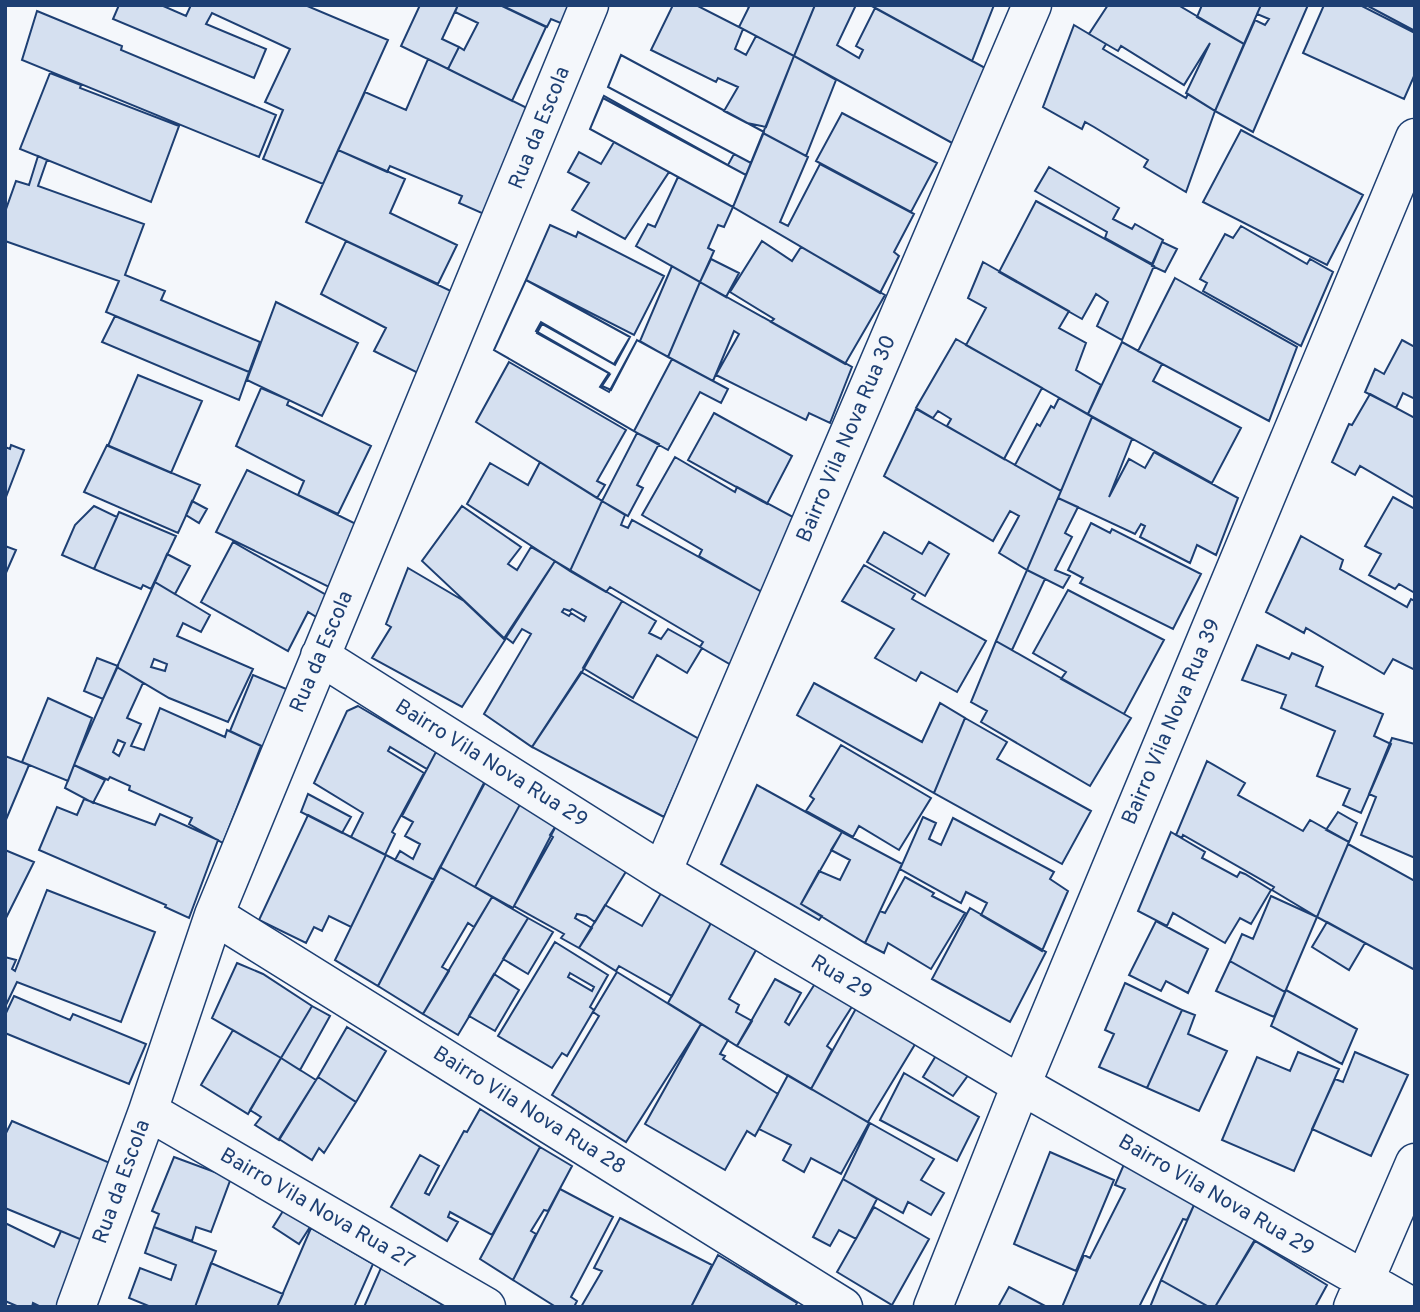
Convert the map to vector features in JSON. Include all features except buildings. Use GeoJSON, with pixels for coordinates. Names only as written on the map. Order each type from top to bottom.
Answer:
{"type":"FeatureCollection","features":[{"type":"Feature","properties":{"kind":"street","name":"Rua da Escola"},"geometry":{"type":"LineString","coordinates":[[76,1307],[148,1111],[214,915],[589,5]]}},
{"type":"Feature","properties":{"kind":"street","name":"Bairro Vila Nova Rua 30"},"geometry":{"type":"LineString","coordinates":[[662,872],[1032,5]]}},
{"type":"Feature","properties":{"kind":"street","name":"Bairro Vila Nova Rua 39"},"geometry":{"type":"LineString","coordinates":[[933,1307],[1021,1085],[1415,138]]}},
{"type":"Feature","properties":{"kind":"street","name":"Bairro Vila Nova Rua 29"},"geometry":{"type":"LineString","coordinates":[[320,656],[662,872]]}},
{"type":"Feature","properties":{"kind":"street","name":"Rua 29"},"geometry":{"type":"LineString","coordinates":[[662,872],[1021,1085]]}},
{"type":"Feature","properties":{"kind":"street","name":"Bairro Vila Nova Rua 28"},"geometry":{"type":"LineString","coordinates":[[214,915],[843,1307]]}},
{"type":"Feature","properties":{"kind":"street","name":"Bairro Vila Nova Rua 29"},"geometry":{"type":"LineString","coordinates":[[1021,1085],[1359,1293],[1412,1307]]}},
{"type":"Feature","properties":{"kind":"street","name":"Bairro Vila Nova Rua 27"},"geometry":{"type":"LineString","coordinates":[[148,1111],[486,1307]]}},
{"type":"Feature","properties":{"kind":"street"},"geometry":{"type":"LineString","coordinates":[[1359,1293],[1415,1163]]}}]}
